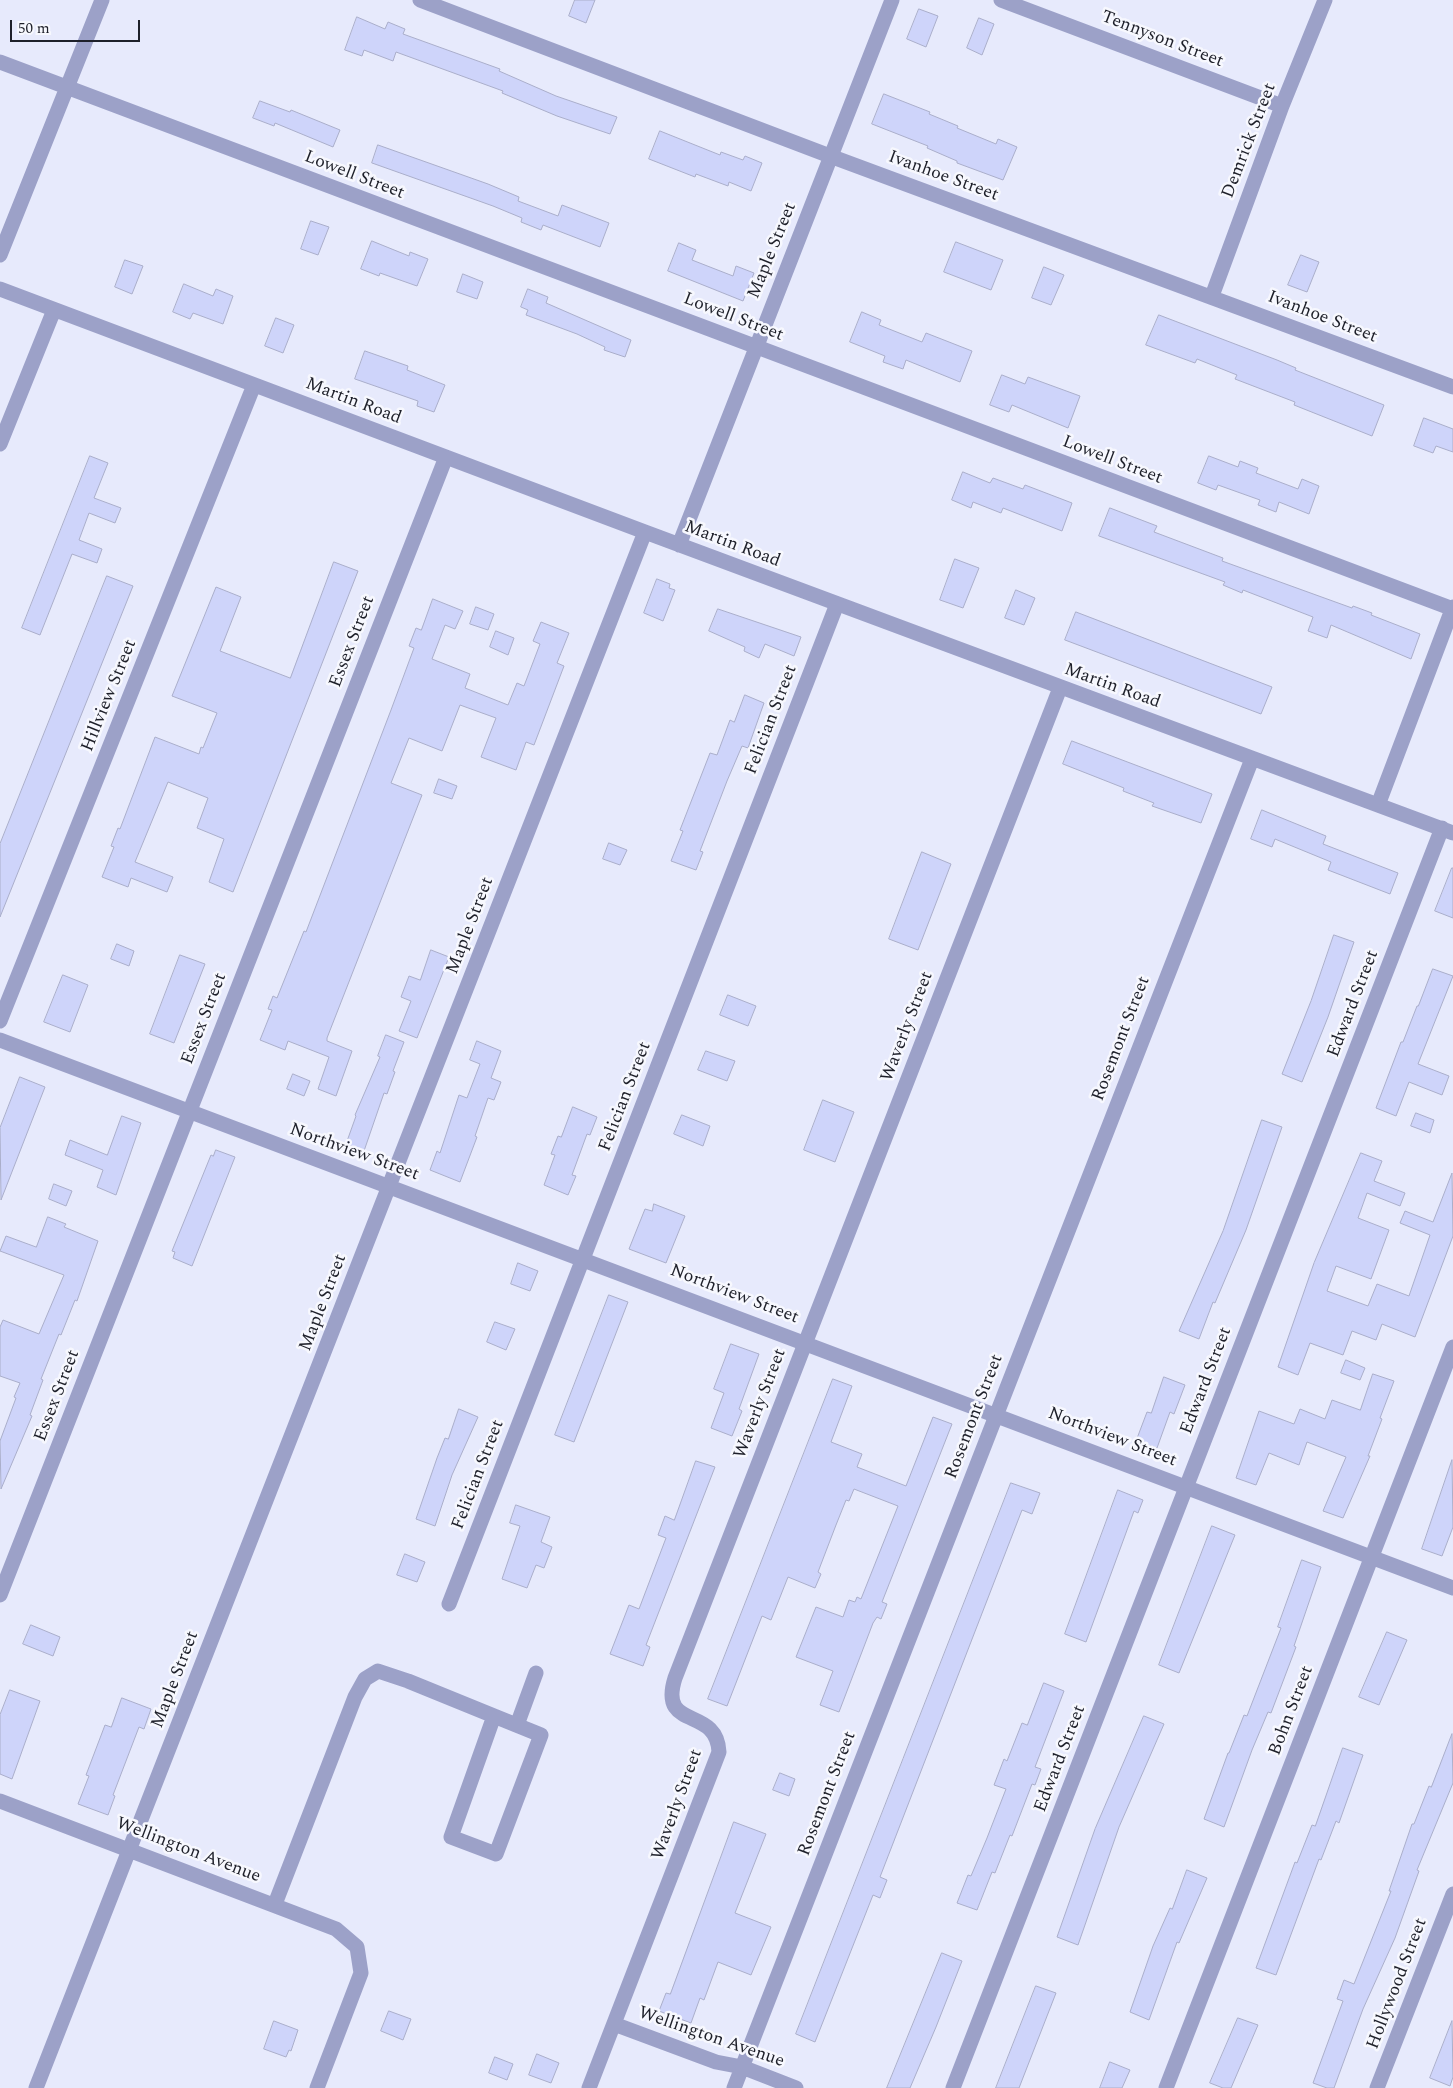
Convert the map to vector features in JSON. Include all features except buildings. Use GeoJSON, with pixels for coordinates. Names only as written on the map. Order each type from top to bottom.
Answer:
{"type":"FeatureCollection","features":[{"type":"Feature","properties":{"kind":"street"},"geometry":{"type":"LineString","coordinates":[[0,255],[102,0]]}},
{"type":"Feature","properties":{"kind":"street","name":"Ivanhoe Street"},"geometry":{"type":"LineString","coordinates":[[420,0],[830,156],[1212,296],[1453,388]]}},
{"type":"Feature","properties":{"kind":"street","name":"Maple Street"},"geometry":{"type":"LineString","coordinates":[[679,545],[892,0]]}},
{"type":"Feature","properties":{"kind":"street","name":"Tennyson Street"},"geometry":{"type":"LineString","coordinates":[[1001,0],[1282,106]]}},
{"type":"Feature","properties":{"kind":"street","name":"Demrick Street"},"geometry":{"type":"LineString","coordinates":[[1212,296],[1282,106],[1325,0]]}},
{"type":"Feature","properties":{"kind":"street","name":"Lowell Street"},"geometry":{"type":"LineString","coordinates":[[0,62],[1453,608]]}},
{"type":"Feature","properties":{"kind":"street","name":"Martin Road"},"geometry":{"type":"LineString","coordinates":[[0,289],[1060,688],[1448,830]]}},
{"type":"Feature","properties":{"kind":"street"},"geometry":{"type":"LineString","coordinates":[[0,444],[54,310]]}},
{"type":"Feature","properties":{"kind":"street","name":"Hillview Street"},"geometry":{"type":"LineString","coordinates":[[0,1021],[254,385]]}},
{"type":"Feature","properties":{"kind":"street","name":"Essex Street"},"geometry":{"type":"LineString","coordinates":[[0,1595],[446,457]]}},
{"type":"Feature","properties":{"kind":"street","name":"Maple Street"},"geometry":{"type":"LineString","coordinates":[[36,2088],[645,532]]}},
{"type":"Feature","properties":{"kind":"street","name":"Felician Street"},"geometry":{"type":"LineString","coordinates":[[449,1604],[837,604]]}},
{"type":"Feature","properties":{"kind":"street"},"geometry":{"type":"LineString","coordinates":[[1378,805],[1453,608]]}},
{"type":"Feature","properties":{"kind":"street","name":"Waverly Street"},"geometry":{"type":"LineString","coordinates":[[589,2088],[719,1752],[716,1734],[709,1726],[686,1716],[674,1707],[671,1697],[672,1688],[1060,688]]}},
{"type":"Feature","properties":{"kind":"street","name":"Rosemont Street"},"geometry":{"type":"LineString","coordinates":[[734,2088],[1252,759]]}},
{"type":"Feature","properties":{"kind":"street","name":"Edward Street"},"geometry":{"type":"LineString","coordinates":[[954,2088],[1187,1487],[1448,830]]}},
{"type":"Feature","properties":{"kind":"street","name":"Northview Street"},"geometry":{"type":"LineString","coordinates":[[0,1040],[996,1414],[1453,1588]]}},
{"type":"Feature","properties":{"kind":"street","name":"Bohn Street"},"geometry":{"type":"LineString","coordinates":[[1166,2088],[1453,1347]]}},
{"type":"Feature","properties":{"kind":"street"},"geometry":{"type":"LineString","coordinates":[[276,1904],[355,1697],[365,1679],[378,1671],[408,1681],[541,1735],[496,1854],[452,1836],[494,1716]]}},
{"type":"Feature","properties":{"kind":"street"},"geometry":{"type":"LineString","coordinates":[[517,1725],[536,1673]]}},
{"type":"Feature","properties":{"kind":"street","name":"Wellington Avenue"},"geometry":{"type":"LineString","coordinates":[[0,1801],[276,1904],[336,1929],[357,1947],[361,1965],[359,1981],[318,2088]]}},
{"type":"Feature","properties":{"kind":"street","name":"Hollywood Street"},"geometry":{"type":"LineString","coordinates":[[1377,2088],[1453,1894]]}},
{"type":"Feature","properties":{"kind":"street","name":"Wellington Avenue"},"geometry":{"type":"LineString","coordinates":[[614,2024],[716,2062],[742,2067],[796,2088]]}}]}
